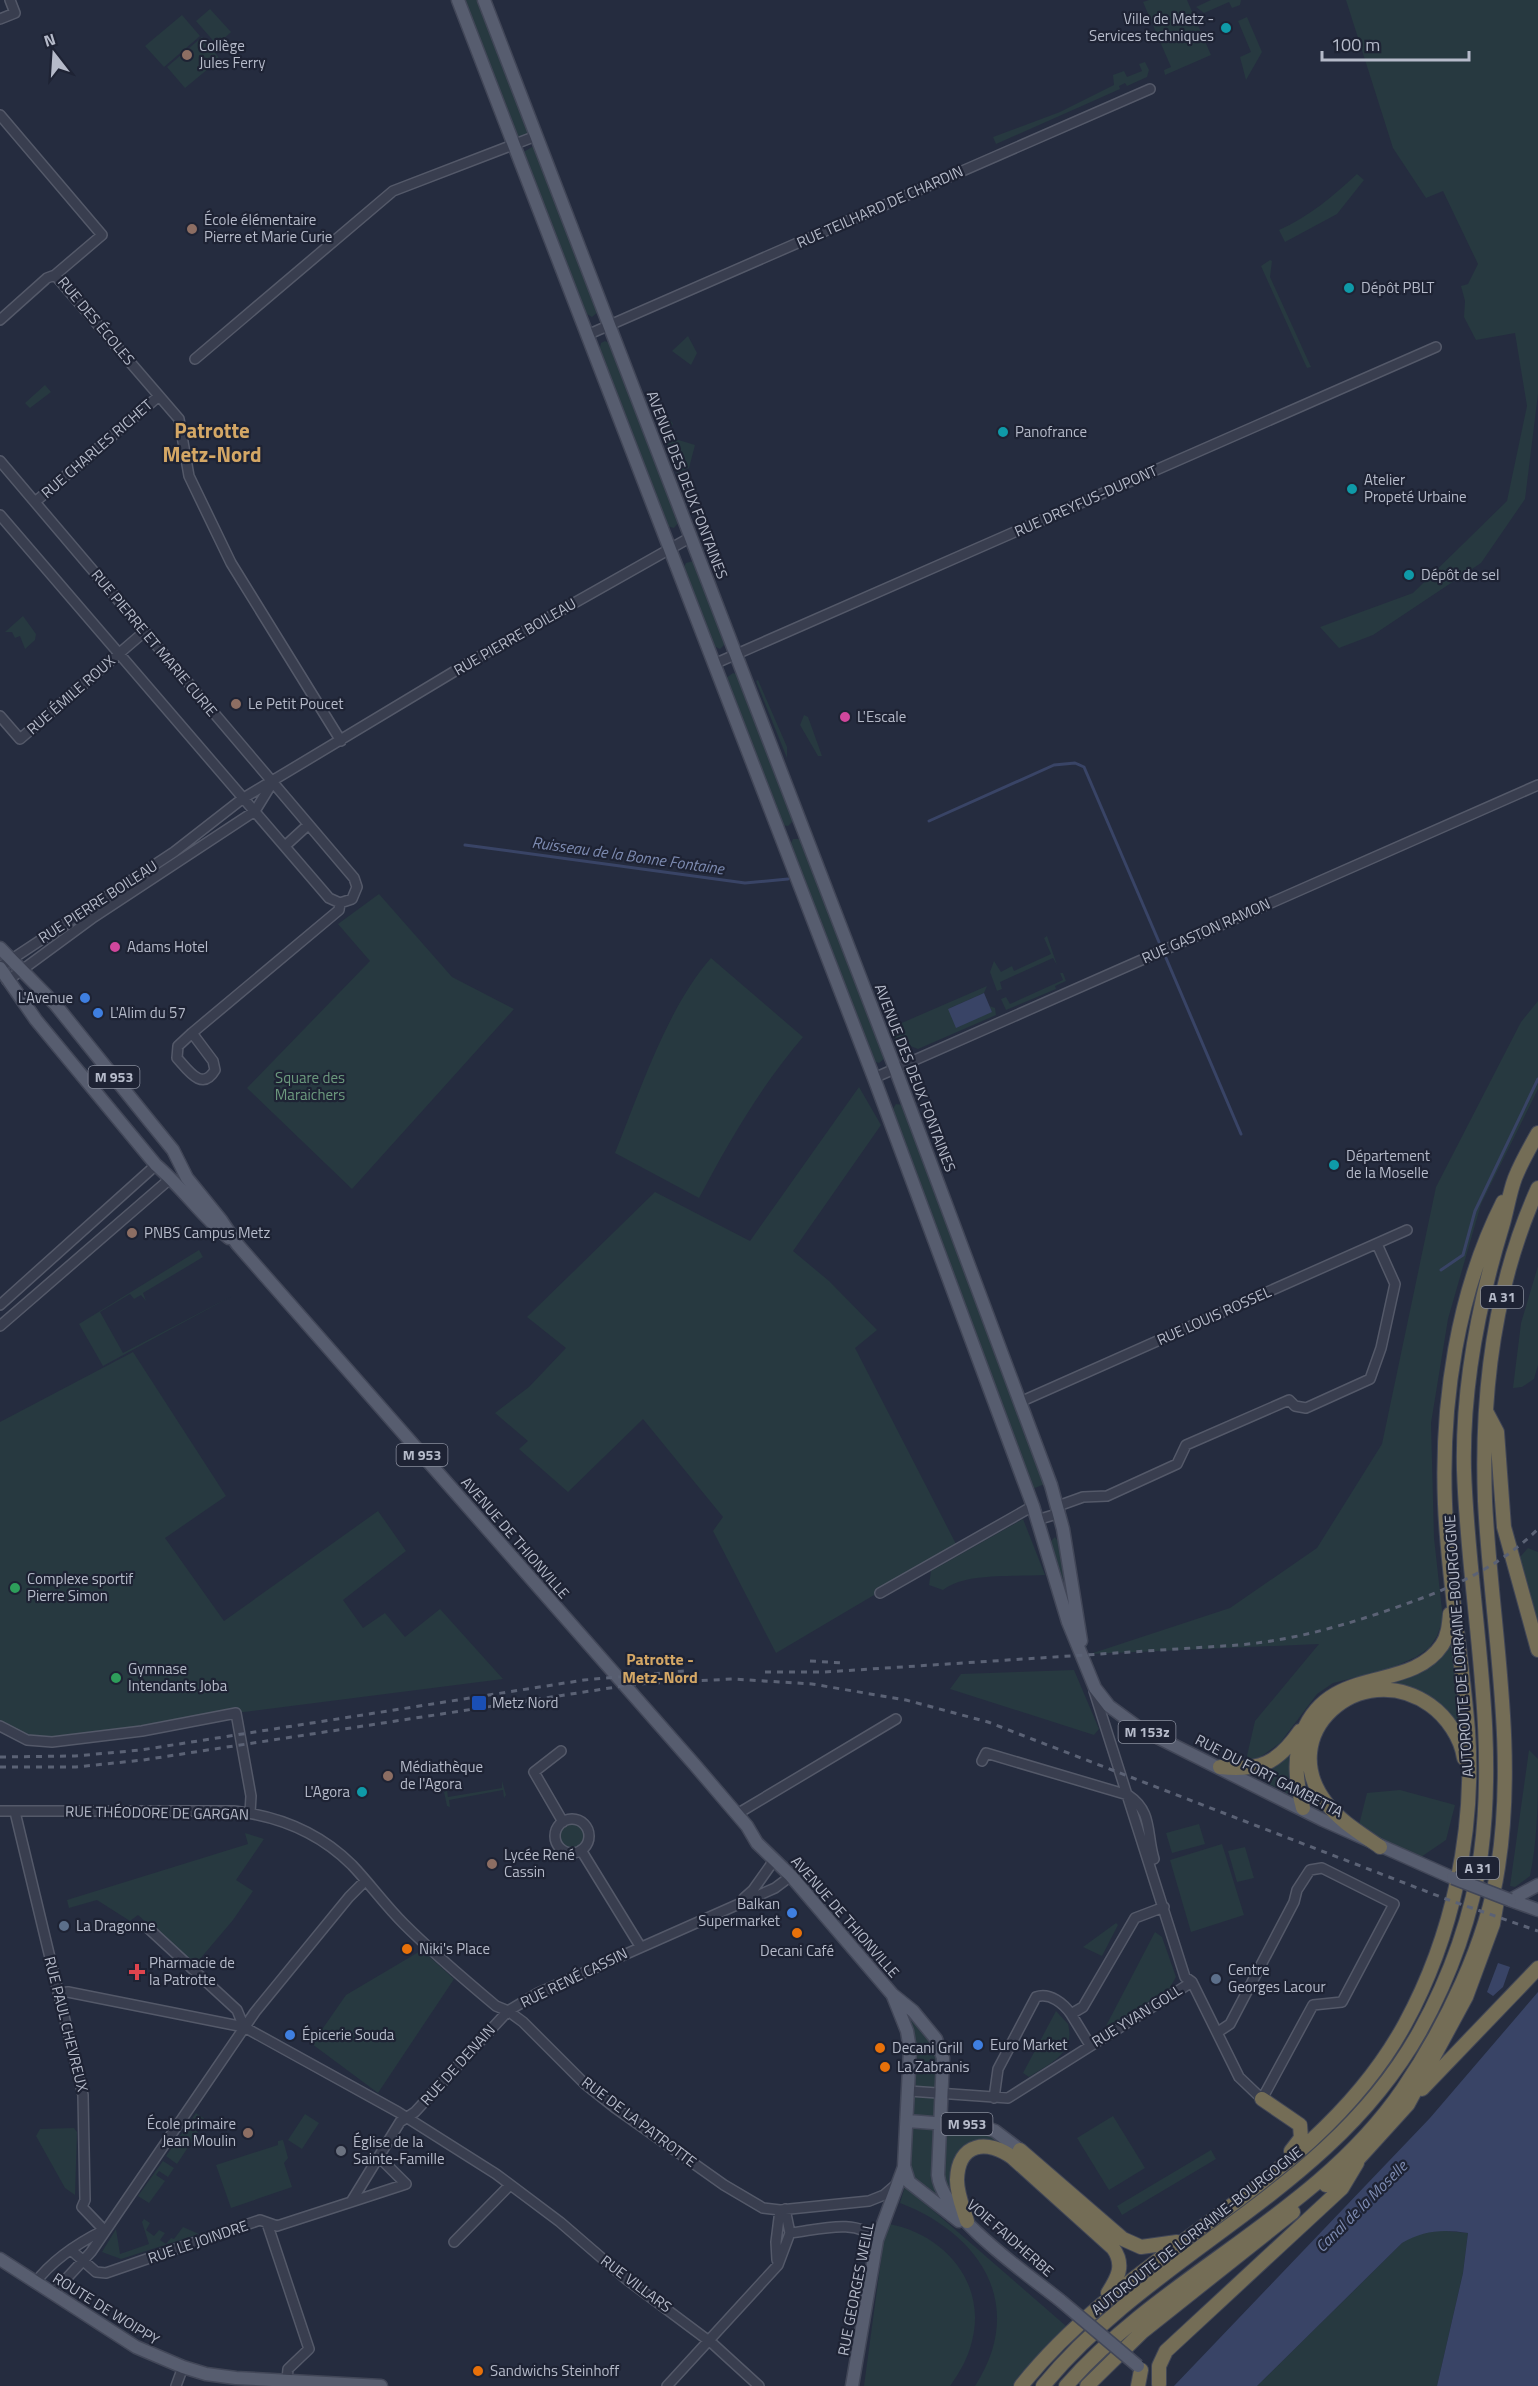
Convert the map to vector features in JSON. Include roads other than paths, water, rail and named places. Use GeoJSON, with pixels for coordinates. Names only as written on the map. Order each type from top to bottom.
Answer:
{"type":"FeatureCollection","features":[{"type":"Feature","properties":{"kind":"highway","name":"AUTOROUTE DE LORRAINE-BOURGOGNE"},"geometry":{"type":"LineString","coordinates":[[1042,2386],[1083,2342],[1128,2302],[1268,2199],[1326,2150],[1373,2100],[1400,2064],[1443,1985],[1468,1913],[1481,1855],[1485,1798],[1485,1736],[1464,1468],[1469,1381],[1480,1308],[1515,1178],[1538,1133]]}},
{"type":"Feature","properties":{"kind":"highway"},"geometry":{"type":"LineString","coordinates":[[1220,1767],[1259,1767],[1278,1758],[1308,1719],[1331,1696],[1348,1686],[1417,1666],[1442,1645],[1448,1630],[1450,1614],[1444,1464],[1446,1421],[1452,1377],[1466,1303],[1482,1253],[1515,1178]]}},
{"type":"Feature","properties":{"kind":"highway","name":"AUTOROUTE DE LORRAINE-BOURGOGNE"},"geometry":{"type":"LineString","coordinates":[[1066,2386],[1111,2338],[1305,2191],[1333,2167],[1376,2122],[1418,2065],[1456,1996],[1473,1954],[1497,1872],[1505,1799],[1505,1761],[1485,1502],[1486,1411],[1490,1364],[1502,1301],[1519,1238],[1538,1188]]}},
{"type":"Feature","properties":{"kind":"highway"},"geometry":{"type":"LineString","coordinates":[[1486,1411],[1497,1432],[1504,1527],[1538,1650]]}},
{"type":"Feature","properties":{"kind":"highway"},"geometry":{"type":"LineString","coordinates":[[1022,2386],[1063,2336],[1104,2300],[1273,2174],[1317,2137],[1360,2091],[1387,2056],[1407,2020],[1431,1969],[1453,1898],[1462,1855],[1468,1779],[1468,1734],[1449,1549]]}},
{"type":"Feature","properties":{"kind":"highway"},"geometry":{"type":"LineString","coordinates":[[1380,1847],[1346,1823],[1327,1804],[1317,1788],[1311,1768],[1313,1739],[1320,1723],[1334,1706],[1359,1693],[1386,1688],[1405,1692],[1423,1700],[1438,1711],[1452,1727],[1463,1752],[1468,1779]]}},
{"type":"Feature","properties":{"kind":"highway"},"geometry":{"type":"LineString","coordinates":[[1303,1808],[1295,1771],[1301,1738],[1308,1719]]}},
{"type":"Feature","properties":{"kind":"highway"},"geometry":{"type":"LineString","coordinates":[[1408,2104],[1462,2006],[1481,1962],[1493,1924],[1499,1893],[1497,1872]]}},
{"type":"Feature","properties":{"kind":"highway"},"geometry":{"type":"LineString","coordinates":[[1087,2386],[1142,2332],[1359,2158],[1538,1968]]}},
{"type":"Feature","properties":{"kind":"highway"},"geometry":{"type":"LineString","coordinates":[[1262,2100],[1294,2119],[1302,2131],[1301,2138],[1273,2174]]}},
{"type":"Feature","properties":{"kind":"highway"},"geometry":{"type":"LineString","coordinates":[[967,2221],[959,2194],[959,2166],[970,2150],[977,2146],[994,2146],[1013,2158],[1113,2248],[1119,2256],[1121,2268],[1104,2300]]}},
{"type":"Feature","properties":{"kind":"highway"},"geometry":{"type":"LineString","coordinates":[[1020,2150],[1123,2239],[1142,2247],[1182,2241]]}},
{"type":"Feature","properties":{"kind":"highway"},"geometry":{"type":"LineString","coordinates":[[1160,2385],[1159,2366],[1166,2352],[1342,2188],[1359,2158]]}},
{"type":"Feature","properties":{"kind":"highway"},"geometry":{"type":"LineString","coordinates":[[1138,2386],[1140,2368]]}},
{"type":"Feature","properties":{"kind":"main road","name":"AVENUE DES DEUX FONTAINES"},"geometry":{"type":"LineString","coordinates":[[458,0],[873,1078],[1033,1506],[1061,1600],[1090,1677]]}},
{"type":"Feature","properties":{"kind":"main road","name":"AVENUE DES DEUX FONTAINES"},"geometry":{"type":"LineString","coordinates":[[484,0],[895,1068],[1020,1402],[1059,1510],[1085,1663]]}},
{"type":"Feature","properties":{"kind":"main road","name":"AVENUE DE THIONVILLE"},"geometry":{"type":"LineString","coordinates":[[0,948],[12,961],[28,967],[39,985],[173,1150],[181,1169],[237,1244],[736,1814],[757,1843],[791,1875],[892,1994]]}},
{"type":"Feature","properties":{"kind":"main road","name":"AVENUE DE THIONVILLE"},"geometry":{"type":"LineString","coordinates":[[0,968],[36,1020],[156,1165],[171,1178],[214,1226],[237,1244]]}},
{"type":"Feature","properties":{"kind":"main road"},"geometry":{"type":"LineString","coordinates":[[156,1165],[173,1150]]}},
{"type":"Feature","properties":{"kind":"main road"},"geometry":{"type":"LineString","coordinates":[[171,1178],[181,1169]]}},
{"type":"Feature","properties":{"kind":"main road","name":"RUE DU FORT GAMBETTA"},"geometry":{"type":"LineString","coordinates":[[1090,1677],[1101,1697],[1122,1717],[1380,1847],[1510,1900]]}},
{"type":"Feature","properties":{"kind":"main road"},"geometry":{"type":"LineString","coordinates":[[1510,1900],[1538,1885]]}},
{"type":"Feature","properties":{"kind":"main road","name":"M 153z"},"geometry":{"type":"LineString","coordinates":[[1510,1900],[1538,1910]]}},
{"type":"Feature","properties":{"kind":"main road","name":"M 953"},"geometry":{"type":"LineString","coordinates":[[892,1994],[907,2031],[910,2049],[904,2166],[909,2182],[942,2210],[987,2241]]}},
{"type":"Feature","properties":{"kind":"main road","name":"M 953"},"geometry":{"type":"LineString","coordinates":[[892,1994],[913,2011],[941,2048],[943,2058],[940,2123]]}},
{"type":"Feature","properties":{"kind":"main road","name":"M 953"},"geometry":{"type":"LineString","coordinates":[[908,2121],[984,2127],[995,2131],[1020,2150]]}},
{"type":"Feature","properties":{"kind":"main road","name":"VOIE FAIDHERBE"},"geometry":{"type":"LineString","coordinates":[[940,2123],[938,2182],[951,2206],[987,2241],[1140,2368]]}},
{"type":"Feature","properties":{"kind":"main road","name":"RUE GEORGES WEILL"},"geometry":{"type":"LineString","coordinates":[[852,2386],[877,2240],[904,2166]]}},
{"type":"Feature","properties":{"kind":"main road","name":"ROUTE DE WOIPPY"},"geometry":{"type":"LineString","coordinates":[[0,2259],[136,2347],[183,2367],[236,2378],[381,2386]]}},
{"type":"Feature","properties":{"kind":"main road","name":"M 953"},"geometry":{"type":"LineString","coordinates":[[1140,2368],[1160,2385]]}},
{"type":"Feature","properties":{"kind":"street"},"geometry":{"type":"LineString","coordinates":[[0,19],[15,13],[10,0]]}},
{"type":"Feature","properties":{"kind":"street","name":"RUE TEILHARD DE CHARDIN"},"geometry":{"type":"LineString","coordinates":[[609,326],[1150,89]]}},
{"type":"Feature","properties":{"kind":"street","name":"RUE DES ÉCOLES"},"geometry":{"type":"LineString","coordinates":[[0,115],[102,235],[55,275],[159,396]]}},
{"type":"Feature","properties":{"kind":"street"},"geometry":{"type":"LineString","coordinates":[[195,360],[393,191],[536,135]]}},
{"type":"Feature","properties":{"kind":"street"},"geometry":{"type":"LineString","coordinates":[[0,320],[47,278],[55,275]]}},
{"type":"Feature","properties":{"kind":"street"},"geometry":{"type":"LineString","coordinates":[[587,335],[609,326]]}},
{"type":"Feature","properties":{"kind":"street","name":"RUE DREYFUS-DUPONT"},"geometry":{"type":"LineString","coordinates":[[736,655],[1436,347]]}},
{"type":"Feature","properties":{"kind":"street"},"geometry":{"type":"LineString","coordinates":[[159,396],[179,419],[189,476],[231,563],[341,741]]}},
{"type":"Feature","properties":{"kind":"street","name":"RUE CHARLES RICHET"},"geometry":{"type":"LineString","coordinates":[[35,502],[159,396]]}},
{"type":"Feature","properties":{"kind":"street","name":"RUE PIERRE ET MARIE CURIE"},"geometry":{"type":"LineString","coordinates":[[0,461],[356,880],[354,896],[340,903]]}},
{"type":"Feature","properties":{"kind":"street"},"geometry":{"type":"LineString","coordinates":[[0,515],[242,800],[255,811],[329,898],[340,903],[339,910],[192,1033],[178,1046],[177,1058],[195,1078],[203,1080],[211,1077],[215,1070],[213,1061],[192,1033]]}},
{"type":"Feature","properties":{"kind":"street","name":"RUE PIERRE BOILEAU"},"geometry":{"type":"LineString","coordinates":[[0,968],[174,852],[242,800],[475,658],[691,537]]}},
{"type":"Feature","properties":{"kind":"street","name":"RUE ÉMILE ROUX"},"geometry":{"type":"LineString","coordinates":[[0,716],[20,739],[144,632]]}},
{"type":"Feature","properties":{"kind":"street"},"geometry":{"type":"LineString","coordinates":[[714,664],[736,655]]}},
{"type":"Feature","properties":{"kind":"street","name":"RUE PIERRE BOILEAU"},"geometry":{"type":"LineString","coordinates":[[8,981],[94,917],[255,811],[273,783]]}},
{"type":"Feature","properties":{"kind":"street","name":"RUE GASTON RAMON"},"geometry":{"type":"LineString","coordinates":[[873,1078],[1538,785]]}},
{"type":"Feature","properties":{"kind":"street"},"geometry":{"type":"LineString","coordinates":[[285,846],[308,825]]}},
{"type":"Feature","properties":{"kind":"street"},"geometry":{"type":"LineString","coordinates":[[0,1305],[156,1165]]}},
{"type":"Feature","properties":{"kind":"street"},"geometry":{"type":"LineString","coordinates":[[0,1326],[171,1178]]}},
{"type":"Feature","properties":{"kind":"street","name":"RUE LOUIS ROSSEL"},"geometry":{"type":"LineString","coordinates":[[1020,1402],[1407,1230]]}},
{"type":"Feature","properties":{"kind":"street"},"geometry":{"type":"LineString","coordinates":[[1037,1520],[1083,1497],[1107,1496],[1177,1464],[1186,1445],[1289,1400],[1295,1406],[1306,1408],[1370,1378],[1381,1348],[1395,1284],[1377,1244]]}},
{"type":"Feature","properties":{"kind":"street"},"geometry":{"type":"LineString","coordinates":[[880,1593],[1033,1506]]}},
{"type":"Feature","properties":{"kind":"street","name":"AVENUE DES DEUX FONTAINES"},"geometry":{"type":"LineString","coordinates":[[1090,1677],[1185,1977],[1192,1983]]}},
{"type":"Feature","properties":{"kind":"street"},"geometry":{"type":"LineString","coordinates":[[0,1726],[27,1740],[52,1742],[142,1731],[236,1713],[251,1796],[250,1813]]}},
{"type":"Feature","properties":{"kind":"street"},"geometry":{"type":"LineString","coordinates":[[736,1814],[896,1719]]}},
{"type":"Feature","properties":{"kind":"street"},"geometry":{"type":"LineString","coordinates":[[561,1750],[535,1770],[534,1776],[563,1822]]}},
{"type":"Feature","properties":{"kind":"street"},"geometry":{"type":"LineString","coordinates":[[982,1761],[986,1753],[1127,1794]]}},
{"type":"Feature","properties":{"kind":"street","name":"RUE THÉODORE DE GARGAN"},"geometry":{"type":"LineString","coordinates":[[0,1811],[228,1811],[250,1813],[280,1821],[311,1834],[347,1860],[365,1881]]}},
{"type":"Feature","properties":{"kind":"street","name":"RUE PAUL CHEVREUX"},"geometry":{"type":"LineString","coordinates":[[15,1812],[85,2105],[85,2200],[82,2207],[104,2230]]}},
{"type":"Feature","properties":{"kind":"street"},"geometry":{"type":"LineString","coordinates":[[574,1819],[586,1826],[589,1838],[581,1850],[570,1853],[559,1846],[555,1833],[563,1822],[574,1819]]}},
{"type":"Feature","properties":{"kind":"street","name":"RUE RENÉ CASSIN"},"geometry":{"type":"LineString","coordinates":[[581,1850],[640,1946]]}},
{"type":"Feature","properties":{"kind":"street","name":"RUE RENÉ CASSIN"},"geometry":{"type":"LineString","coordinates":[[737,1903],[753,1890],[775,1858]]}},
{"type":"Feature","properties":{"kind":"street"},"geometry":{"type":"LineString","coordinates":[[1218,2032],[1230,2024],[1294,1902],[1297,1890],[1310,1870],[1322,1868],[1394,1904],[1342,2002],[1313,2005],[1262,2100]]}},
{"type":"Feature","properties":{"kind":"street","name":"RUE RENÉ CASSIN"},"geometry":{"type":"LineString","coordinates":[[508,2011],[533,1995],[775,1888],[791,1875]]}},
{"type":"Feature","properties":{"kind":"street"},"geometry":{"type":"LineString","coordinates":[[53,2293],[82,2261],[244,2027],[320,1931],[365,1881]]}},
{"type":"Feature","properties":{"kind":"street","name":"RUE DE LA PATROTTE"},"geometry":{"type":"LineString","coordinates":[[365,1881],[428,1947],[496,2006],[508,2011],[585,2084],[724,2185],[763,2208],[783,2210],[869,2201],[884,2195],[900,2182]]}},
{"type":"Feature","properties":{"kind":"street"},"geometry":{"type":"LineString","coordinates":[[1071,2014],[1083,2007],[1089,1999],[1135,1918],[1164,1907]]}},
{"type":"Feature","properties":{"kind":"street"},"geometry":{"type":"LineString","coordinates":[[148,1928],[237,2010],[244,2027]]}},
{"type":"Feature","properties":{"kind":"street","name":"RUE YVAN GOLL"},"geometry":{"type":"LineString","coordinates":[[909,2091],[994,2097],[1015,2094],[1192,1983],[1239,2077],[1245,2086],[1262,2100]]}},
{"type":"Feature","properties":{"kind":"street"},"geometry":{"type":"LineString","coordinates":[[58,1993],[78,1993],[244,2027]]}},
{"type":"Feature","properties":{"kind":"street"},"geometry":{"type":"LineString","coordinates":[[994,2097],[998,2069],[1036,1997],[1047,1996],[1064,2004],[1090,2045]]}},
{"type":"Feature","properties":{"kind":"street","name":"RUE DE DENAIN"},"geometry":{"type":"LineString","coordinates":[[407,2118],[508,2011]]}},
{"type":"Feature","properties":{"kind":"street","name":"RUE VILLARS"},"geometry":{"type":"LineString","coordinates":[[244,2027],[407,2118],[510,2185],[560,2222],[626,2279],[709,2341],[759,2386]]}},
{"type":"Feature","properties":{"kind":"street"},"geometry":{"type":"LineString","coordinates":[[351,2202],[400,2122],[407,2118]]}},
{"type":"Feature","properties":{"kind":"street","name":"RUE LE JOINDRE"},"geometry":{"type":"LineString","coordinates":[[82,2261],[96,2272],[106,2273],[260,2220],[277,2226],[406,2184],[379,2157]]}},
{"type":"Feature","properties":{"kind":"street"},"geometry":{"type":"LineString","coordinates":[[454,2242],[510,2185]]}},
{"type":"Feature","properties":{"kind":"street"},"geometry":{"type":"LineString","coordinates":[[667,2386],[778,2265],[790,2234],[783,2210]]}},
{"type":"Feature","properties":{"kind":"street"},"geometry":{"type":"LineString","coordinates":[[778,2265],[776,2242],[783,2210]]}},
{"type":"Feature","properties":{"kind":"street"},"geometry":{"type":"LineString","coordinates":[[267,2223],[309,2349],[288,2369],[287,2380]]}},
{"type":"Feature","properties":{"kind":"street"},"geometry":{"type":"LineString","coordinates":[[790,2234],[854,2226],[869,2231],[877,2240]]}},
{"type":"Feature","properties":{"kind":"street"},"geometry":{"type":"LineString","coordinates":[[36,2283],[45,2270],[71,2250],[104,2230]]}},
{"type":"Feature","properties":{"kind":"street"},"geometry":{"type":"LineString","coordinates":[[71,2250],[82,2261]]}},
{"type":"Feature","properties":{"kind":"street"},"geometry":{"type":"LineString","coordinates":[[176,2386],[183,2367]]}},
{"type":"Feature","properties":{"kind":"water"},"geometry":{"type":"Polygon","coordinates":[[[984,993],[992,1012],[956,1028],[948,1009],[984,993]]]}},
{"type":"Feature","properties":{"kind":"water"},"geometry":{"type":"Polygon","coordinates":[[[1498,1963],[1510,1967],[1503,1987],[1493,1996],[1487,1992],[1498,1963]]]}},
{"type":"Feature","properties":{"kind":"water","name":"Canal de la Moselle"},"geometry":{"type":"Polygon","coordinates":[[[1538,1992],[1538,2386],[1437,2386],[1463,2273],[1468,2233],[1442,2231],[1418,2235],[1402,2243],[1257,2386],[1174,2386],[1430,2118],[1538,1992]]]}},
{"type":"Feature","properties":{"kind":"waterway","name":"Ruisseau de la Bonne Fontaine"},"geometry":{"type":"LineString","coordinates":[[929,821],[1054,765],[1075,763],[1084,767],[1159,942]]}},
{"type":"Feature","properties":{"kind":"waterway","name":"Ruisseau de la Bonne Fontaine"},"geometry":{"type":"LineString","coordinates":[[465,845],[745,883],[788,879]]}},
{"type":"Feature","properties":{"kind":"waterway","name":"Ruisseau de la Bonne Fontaine"},"geometry":{"type":"LineString","coordinates":[[1166,958],[1241,1134]]}},
{"type":"Feature","properties":{"kind":"waterway","name":"Ruisseau de la Bonne Fontaine"},"geometry":{"type":"LineString","coordinates":[[1441,1270],[1463,1255],[1475,1211],[1538,1079]]}},
{"type":"Feature","properties":{"kind":"railway"},"geometry":{"type":"LineString","coordinates":[[765,1672],[825,1672],[1238,1645],[1291,1637],[1360,1619],[1442,1590],[1502,1558],[1538,1529]]}},
{"type":"Feature","properties":{"kind":"railway"},"geometry":{"type":"LineString","coordinates":[[810,1661],[844,1663]]}},
{"type":"Feature","properties":{"kind":"railway"},"geometry":{"type":"LineString","coordinates":[[0,1757],[75,1756],[141,1750],[584,1680],[684,1671]]}},
{"type":"Feature","properties":{"kind":"railway"},"geometry":{"type":"LineString","coordinates":[[0,1767],[76,1767],[143,1760],[636,1684],[732,1679],[812,1684],[906,1700],[988,1722],[1446,1899],[1538,1931]]}},
{"type":"Feature","properties":{"kind":"place","name":"Ville de Metz - Services techniques"},"geometry":{"type":"Point","coordinates":[1226,28]}},
{"type":"Feature","properties":{"kind":"place","name":"Collège Jules Ferry"},"geometry":{"type":"Point","coordinates":[187,55]}},
{"type":"Feature","properties":{"kind":"place","name":"École élémentaire Pierre et Marie Curie"},"geometry":{"type":"Point","coordinates":[192,229]}},
{"type":"Feature","properties":{"kind":"place","name":"Dépôt PBLT"},"geometry":{"type":"Point","coordinates":[1349,288]}},
{"type":"Feature","properties":{"kind":"place","name":"Panofrance"},"geometry":{"type":"Point","coordinates":[1003,432]}},
{"type":"Feature","properties":{"kind":"place","name":"Atelier Propeté Urbaine"},"geometry":{"type":"Point","coordinates":[1352,489]}},
{"type":"Feature","properties":{"kind":"place","name":"Dépôt de sel"},"geometry":{"type":"Point","coordinates":[1409,575]}},
{"type":"Feature","properties":{"kind":"place","name":"Le Petit Poucet"},"geometry":{"type":"Point","coordinates":[236,704]}},
{"type":"Feature","properties":{"kind":"place","name":"L'Escale"},"geometry":{"type":"Point","coordinates":[845,717]}},
{"type":"Feature","properties":{"kind":"place","name":"Adams Hotel"},"geometry":{"type":"Point","coordinates":[115,947]}},
{"type":"Feature","properties":{"kind":"place","name":"L'Avenue"},"geometry":{"type":"Point","coordinates":[85,998]}},
{"type":"Feature","properties":{"kind":"place","name":"L'Alim du 57"},"geometry":{"type":"Point","coordinates":[98,1013]}},
{"type":"Feature","properties":{"kind":"place","name":"Département de la Moselle"},"geometry":{"type":"Point","coordinates":[1334,1165]}},
{"type":"Feature","properties":{"kind":"place","name":"PNBS Campus Metz"},"geometry":{"type":"Point","coordinates":[132,1233]}},
{"type":"Feature","properties":{"kind":"place","name":"Complexe sportif Pierre Simon"},"geometry":{"type":"Point","coordinates":[15,1588]}},
{"type":"Feature","properties":{"kind":"place","name":"Gymnase Intendants Joba"},"geometry":{"type":"Point","coordinates":[116,1678]}},
{"type":"Feature","properties":{"kind":"place","name":"Metz Nord"},"geometry":{"type":"Point","coordinates":[479,1703]}},
{"type":"Feature","properties":{"kind":"place","name":"Médiathèque de l'Agora"},"geometry":{"type":"Point","coordinates":[388,1776]}},
{"type":"Feature","properties":{"kind":"place","name":"L'Agora"},"geometry":{"type":"Point","coordinates":[362,1792]}},
{"type":"Feature","properties":{"kind":"place","name":"Lycée René Cassin"},"geometry":{"type":"Point","coordinates":[492,1864]}},
{"type":"Feature","properties":{"kind":"place","name":"Balkan Supermarket"},"geometry":{"type":"Point","coordinates":[792,1913]}},
{"type":"Feature","properties":{"kind":"place","name":"La Dragonne"},"geometry":{"type":"Point","coordinates":[64,1926]}},
{"type":"Feature","properties":{"kind":"place","name":"Decani Café"},"geometry":{"type":"Point","coordinates":[797,1933]}},
{"type":"Feature","properties":{"kind":"place","name":"Niki's Place"},"geometry":{"type":"Point","coordinates":[407,1949]}},
{"type":"Feature","properties":{"kind":"place","name":"Pharmacie de la Patrotte"},"geometry":{"type":"Point","coordinates":[137,1972]}},
{"type":"Feature","properties":{"kind":"place","name":"Centre Georges Lacour"},"geometry":{"type":"Point","coordinates":[1216,1979]}},
{"type":"Feature","properties":{"kind":"place","name":"Épicerie Souda"},"geometry":{"type":"Point","coordinates":[290,2035]}},
{"type":"Feature","properties":{"kind":"place","name":"Euro Market"},"geometry":{"type":"Point","coordinates":[978,2045]}},
{"type":"Feature","properties":{"kind":"place","name":"Decani Grill"},"geometry":{"type":"Point","coordinates":[880,2048]}},
{"type":"Feature","properties":{"kind":"place","name":"La Zabranis"},"geometry":{"type":"Point","coordinates":[885,2067]}},
{"type":"Feature","properties":{"kind":"place","name":"École primaire Jean Moulin"},"geometry":{"type":"Point","coordinates":[248,2133]}},
{"type":"Feature","properties":{"kind":"place","name":"Église de la Sainte-Famille"},"geometry":{"type":"Point","coordinates":[341,2151]}},
{"type":"Feature","properties":{"kind":"place","name":"Sandwichs Steinhoff"},"geometry":{"type":"Point","coordinates":[478,2371]}},
{"type":"Feature","properties":{"kind":"district","name":"Patrotte Metz-Nord"},"geometry":{"type":"Point","coordinates":[212,443]}},
{"type":"Feature","properties":{"kind":"district","name":"Patrotte - Metz-Nord"},"geometry":{"type":"Point","coordinates":[660,1668]}},
{"type":"Feature","properties":{"kind":"park label","name":"Square des Maraichers"},"geometry":{"type":"Point","coordinates":[310,1086]}}]}
